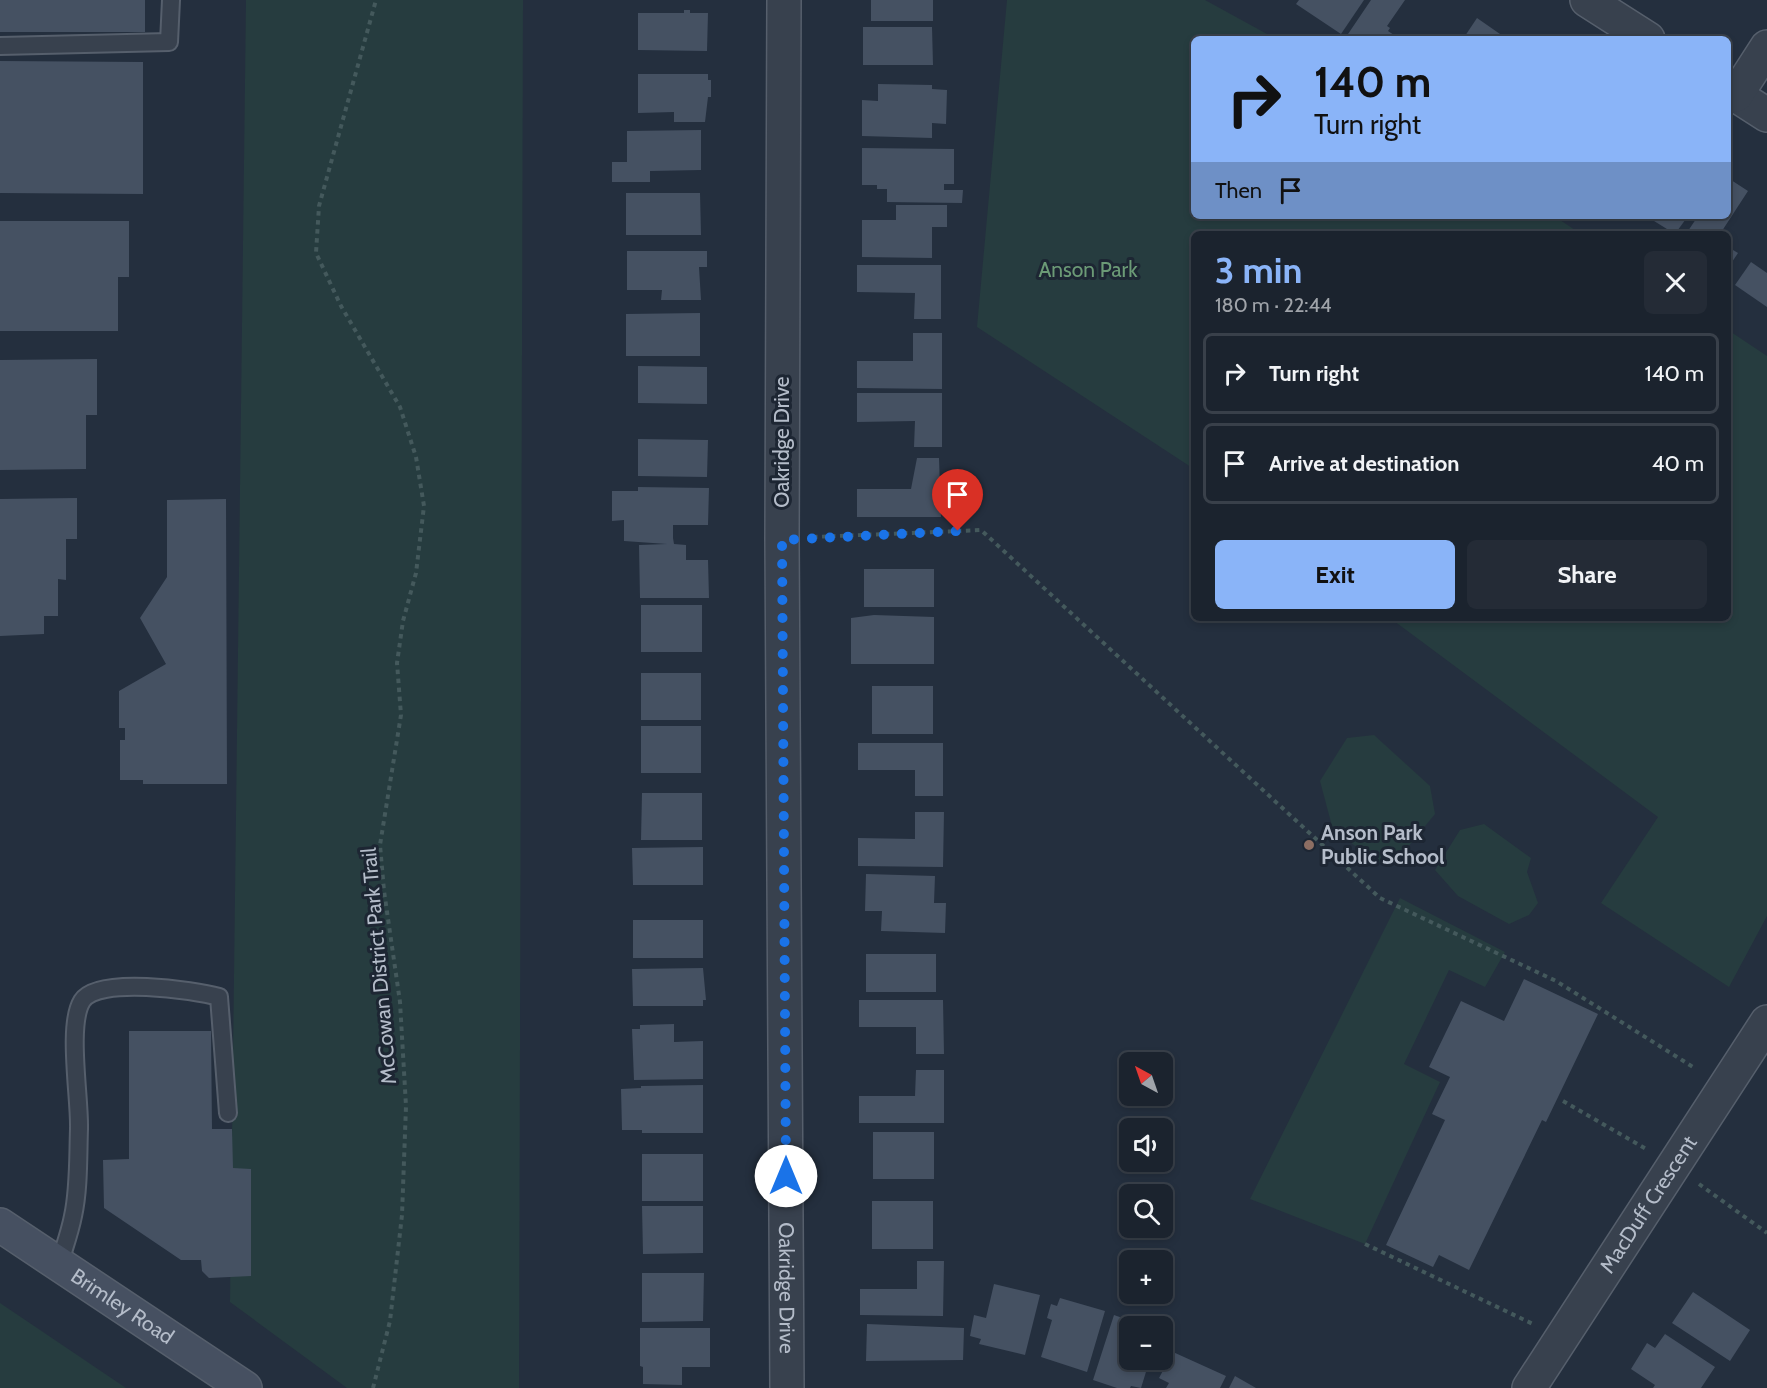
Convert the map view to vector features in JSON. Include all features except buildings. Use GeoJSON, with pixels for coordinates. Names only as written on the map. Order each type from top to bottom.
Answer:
{"type":"FeatureCollection","features":[{"type":"Feature","properties":{"kind":"main road","name":"Brimley Road"},"geometry":{"type":"LineString","coordinates":[[0,1225],[245,1388]]}},
{"type":"Feature","properties":{"kind":"street","name":"Oakridge Drive"},"geometry":{"type":"LineString","coordinates":[[784,0],[782,540],[787,1388]]}},
{"type":"Feature","properties":{"kind":"street"},"geometry":{"type":"LineString","coordinates":[[1587,0],[1643,36]]}},
{"type":"Feature","properties":{"kind":"street"},"geometry":{"type":"LineString","coordinates":[[1767,47],[1732,92],[1767,115]]}},
{"type":"Feature","properties":{"kind":"street","name":"MacDuff Crescent"},"geometry":{"type":"LineString","coordinates":[[1529,1388],[1767,1022]]}},
{"type":"Feature","properties":{"kind":"lane"},"geometry":{"type":"LineString","coordinates":[[0,46],[169,42],[171,0]]}},
{"type":"Feature","properties":{"kind":"lane"},"geometry":{"type":"LineString","coordinates":[[60,1264],[74,1214],[79,1127],[75,1025],[82,1001],[90,993],[112,986],[201,992],[219,997],[228,1113]]}},
{"type":"Feature","properties":{"kind":"path","name":"McCowan District Park Trail"},"geometry":{"type":"LineString","coordinates":[[373,1388],[391,1309],[402,1215],[406,1106],[400,1002],[380,845],[401,715],[397,663],[404,621],[417,573],[424,506],[416,457],[400,407],[336,297],[316,253],[320,206],[376,0]]}},
{"type":"Feature","properties":{"kind":"path"},"geometry":{"type":"LineString","coordinates":[[782,540],[981,530],[1380,898],[1556,981],[1693,1067]]}},
{"type":"Feature","properties":{"kind":"path"},"geometry":{"type":"LineString","coordinates":[[1563,1101],[1658,1156]]}},
{"type":"Feature","properties":{"kind":"path"},"geometry":{"type":"LineString","coordinates":[[1696,1182],[1767,1233]]}},
{"type":"Feature","properties":{"kind":"path"},"geometry":{"type":"LineString","coordinates":[[1365,1244],[1563,1337]]}},
{"type":"Feature","properties":{"kind":"green space"},"geometry":{"type":"Polygon","coordinates":[[[246,0],[523,0],[519,1388],[347,1388],[230,1302],[246,0]]]}},
{"type":"Feature","properties":{"kind":"green space","name":"Anson Park"},"geometry":{"type":"Polygon","coordinates":[[[1007,0],[1205,0],[1271,36],[1191,36],[1191,219],[1558,219],[1576,231],[1191,231],[1191,467],[977,327],[1007,0]]]}},
{"type":"Feature","properties":{"kind":"green space"},"geometry":{"type":"Polygon","coordinates":[[[1731,332],[1767,356],[1767,916],[1729,987],[1601,903],[1658,817],[1394,621],[1731,621],[1731,332]]]}},
{"type":"Feature","properties":{"kind":"green space"},"geometry":{"type":"Polygon","coordinates":[[[1374,735],[1430,786],[1435,814],[1398,859],[1379,863],[1333,830],[1320,781],[1347,738],[1374,735]]]}},
{"type":"Feature","properties":{"kind":"green space"},"geometry":{"type":"Polygon","coordinates":[[[1484,824],[1531,858],[1527,872],[1538,903],[1529,915],[1509,924],[1458,896],[1435,870],[1460,830],[1484,824]]]}},
{"type":"Feature","properties":{"kind":"green space"},"geometry":{"type":"Polygon","coordinates":[[[1400,898],[1505,952],[1485,987],[1449,970],[1404,1064],[1440,1082],[1365,1244],[1250,1199],[1400,898]]]}},
{"type":"Feature","properties":{"kind":"green space"},"geometry":{"type":"Polygon","coordinates":[[[0,1303],[126,1388],[0,1388],[0,1303]]]}},
{"type":"Feature","properties":{"kind":"place","name":"Anson Park Public School"},"geometry":{"type":"Point","coordinates":[1309,845]}},
{"type":"Feature","properties":{"kind":"route"},"geometry":{"type":"LineString","coordinates":[[786,1176],[782,540],[821,536],[958,531]]}}]}
